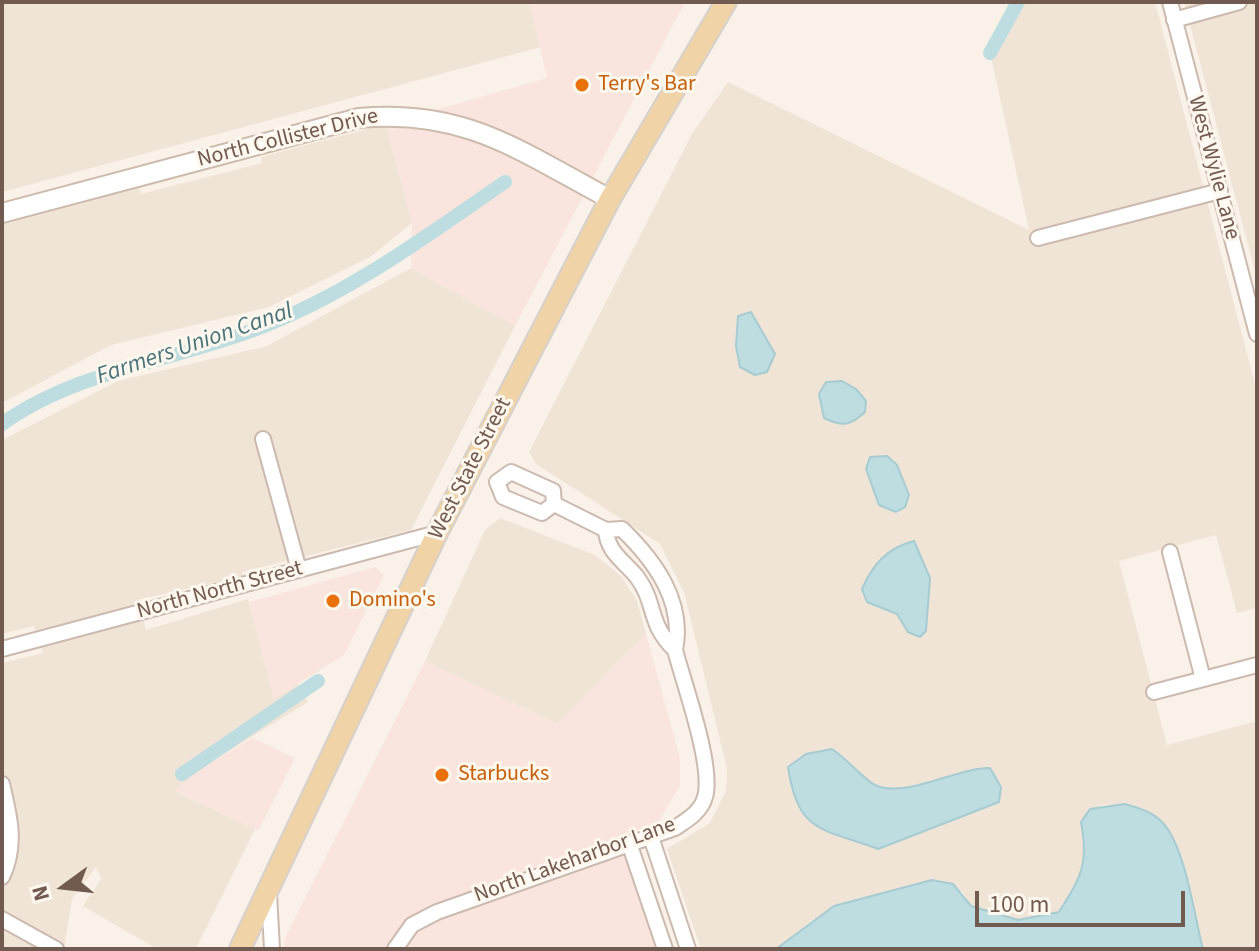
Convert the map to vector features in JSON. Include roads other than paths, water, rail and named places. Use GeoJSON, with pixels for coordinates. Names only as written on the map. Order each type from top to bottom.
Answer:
{"type":"FeatureCollection","features":[{"type":"Feature","properties":{"kind":"main road","name":"West State Street"},"geometry":{"type":"LineString","coordinates":[[240,949],[437,533],[610,199],[726,2]]}},
{"type":"Feature","properties":{"kind":"street","name":"West Wylie Lane"},"geometry":{"type":"LineString","coordinates":[[1170,2],[1257,334]]}},
{"type":"Feature","properties":{"kind":"street"},"geometry":{"type":"LineString","coordinates":[[1174,20],[1239,2]]}},
{"type":"Feature","properties":{"kind":"street","name":"North Collister Drive"},"geometry":{"type":"LineString","coordinates":[[2,213],[359,118],[393,114],[459,123],[501,141],[610,199]]}},
{"type":"Feature","properties":{"kind":"street"},"geometry":{"type":"LineString","coordinates":[[1038,238],[1220,191]]}},
{"type":"Feature","properties":{"kind":"street"},"geometry":{"type":"LineString","coordinates":[[263,439],[299,570]]}},
{"type":"Feature","properties":{"kind":"street","name":"North Lakeharbor Lane"},"geometry":{"type":"LineString","coordinates":[[472,468],[497,482],[503,497],[542,513],[554,504]]}},
{"type":"Feature","properties":{"kind":"street","name":"North Lakeharbor Lane"},"geometry":{"type":"LineString","coordinates":[[497,482],[511,472],[553,491],[554,504]]}},
{"type":"Feature","properties":{"kind":"street","name":"North Lakeharbor Lane"},"geometry":{"type":"LineString","coordinates":[[395,949],[412,925],[437,912],[651,837],[692,817],[705,800],[708,777],[675,650],[679,629],[668,588],[644,551],[622,529],[606,530],[554,504]]}},
{"type":"Feature","properties":{"kind":"street","name":"North Lakeharbor Lane"},"geometry":{"type":"LineString","coordinates":[[606,530],[607,544],[647,594],[658,634],[675,650]]}},
{"type":"Feature","properties":{"kind":"street","name":"North North Street"},"geometry":{"type":"LineString","coordinates":[[2,649],[437,533]]}},
{"type":"Feature","properties":{"kind":"street"},"geometry":{"type":"LineString","coordinates":[[1170,552],[1203,679]]}},
{"type":"Feature","properties":{"kind":"street"},"geometry":{"type":"LineString","coordinates":[[1154,692],[1257,665]]}},
{"type":"Feature","properties":{"kind":"street"},"geometry":{"type":"LineString","coordinates":[[2,784],[10,816],[12,845],[11,859],[2,877]]}},
{"type":"Feature","properties":{"kind":"street"},"geometry":{"type":"LineString","coordinates":[[651,837],[688,949]]}},
{"type":"Feature","properties":{"kind":"street"},"geometry":{"type":"LineString","coordinates":[[629,843],[665,949]]}},
{"type":"Feature","properties":{"kind":"street"},"geometry":{"type":"LineString","coordinates":[[269,889],[272,949]]}},
{"type":"Feature","properties":{"kind":"street"},"geometry":{"type":"LineString","coordinates":[[2,919],[56,949]]}},
{"type":"Feature","properties":{"kind":"water"},"geometry":{"type":"Polygon","coordinates":[[[751,312],[775,354],[767,372],[755,375],[740,367],[736,346],[738,316],[751,312]]]}},
{"type":"Feature","properties":{"kind":"water"},"geometry":{"type":"Polygon","coordinates":[[[842,381],[856,389],[866,401],[865,412],[846,424],[824,418],[819,394],[826,382],[842,381]]]}},
{"type":"Feature","properties":{"kind":"water"},"geometry":{"type":"Polygon","coordinates":[[[887,456],[897,465],[909,495],[905,507],[896,512],[879,505],[866,469],[870,457],[887,456]]]}},
{"type":"Feature","properties":{"kind":"water"},"geometry":{"type":"Polygon","coordinates":[[[914,541],[930,578],[926,631],[920,637],[908,632],[897,614],[867,602],[862,589],[882,558],[914,541]]]}},
{"type":"Feature","properties":{"kind":"water"},"geometry":{"type":"Polygon","coordinates":[[[832,749],[875,785],[887,788],[915,786],[990,768],[1001,787],[999,802],[878,849],[816,825],[798,805],[788,767],[806,754],[832,749]]]}},
{"type":"Feature","properties":{"kind":"water"},"geometry":{"type":"Polygon","coordinates":[[[1125,804],[1155,816],[1171,835],[1188,883],[1203,949],[776,949],[834,906],[932,880],[953,884],[971,906],[1018,920],[1059,912],[1081,870],[1084,849],[1081,822],[1090,809],[1125,804]]]}},
{"type":"Feature","properties":{"kind":"waterway"},"geometry":{"type":"LineString","coordinates":[[990,53],[1018,2]]}},
{"type":"Feature","properties":{"kind":"waterway","name":"Farmers Union Canal"},"geometry":{"type":"LineString","coordinates":[[2,424],[62,391],[227,339],[292,314],[356,281],[505,182]]}},
{"type":"Feature","properties":{"kind":"waterway"},"geometry":{"type":"LineString","coordinates":[[182,774],[318,681]]}},
{"type":"Feature","properties":{"kind":"place","name":"Terry's Bar"},"geometry":{"type":"Point","coordinates":[582,85]}},
{"type":"Feature","properties":{"kind":"place","name":"Domino's"},"geometry":{"type":"Point","coordinates":[333,601]}},
{"type":"Feature","properties":{"kind":"place","name":"Starbucks"},"geometry":{"type":"Point","coordinates":[442,775]}}]}
